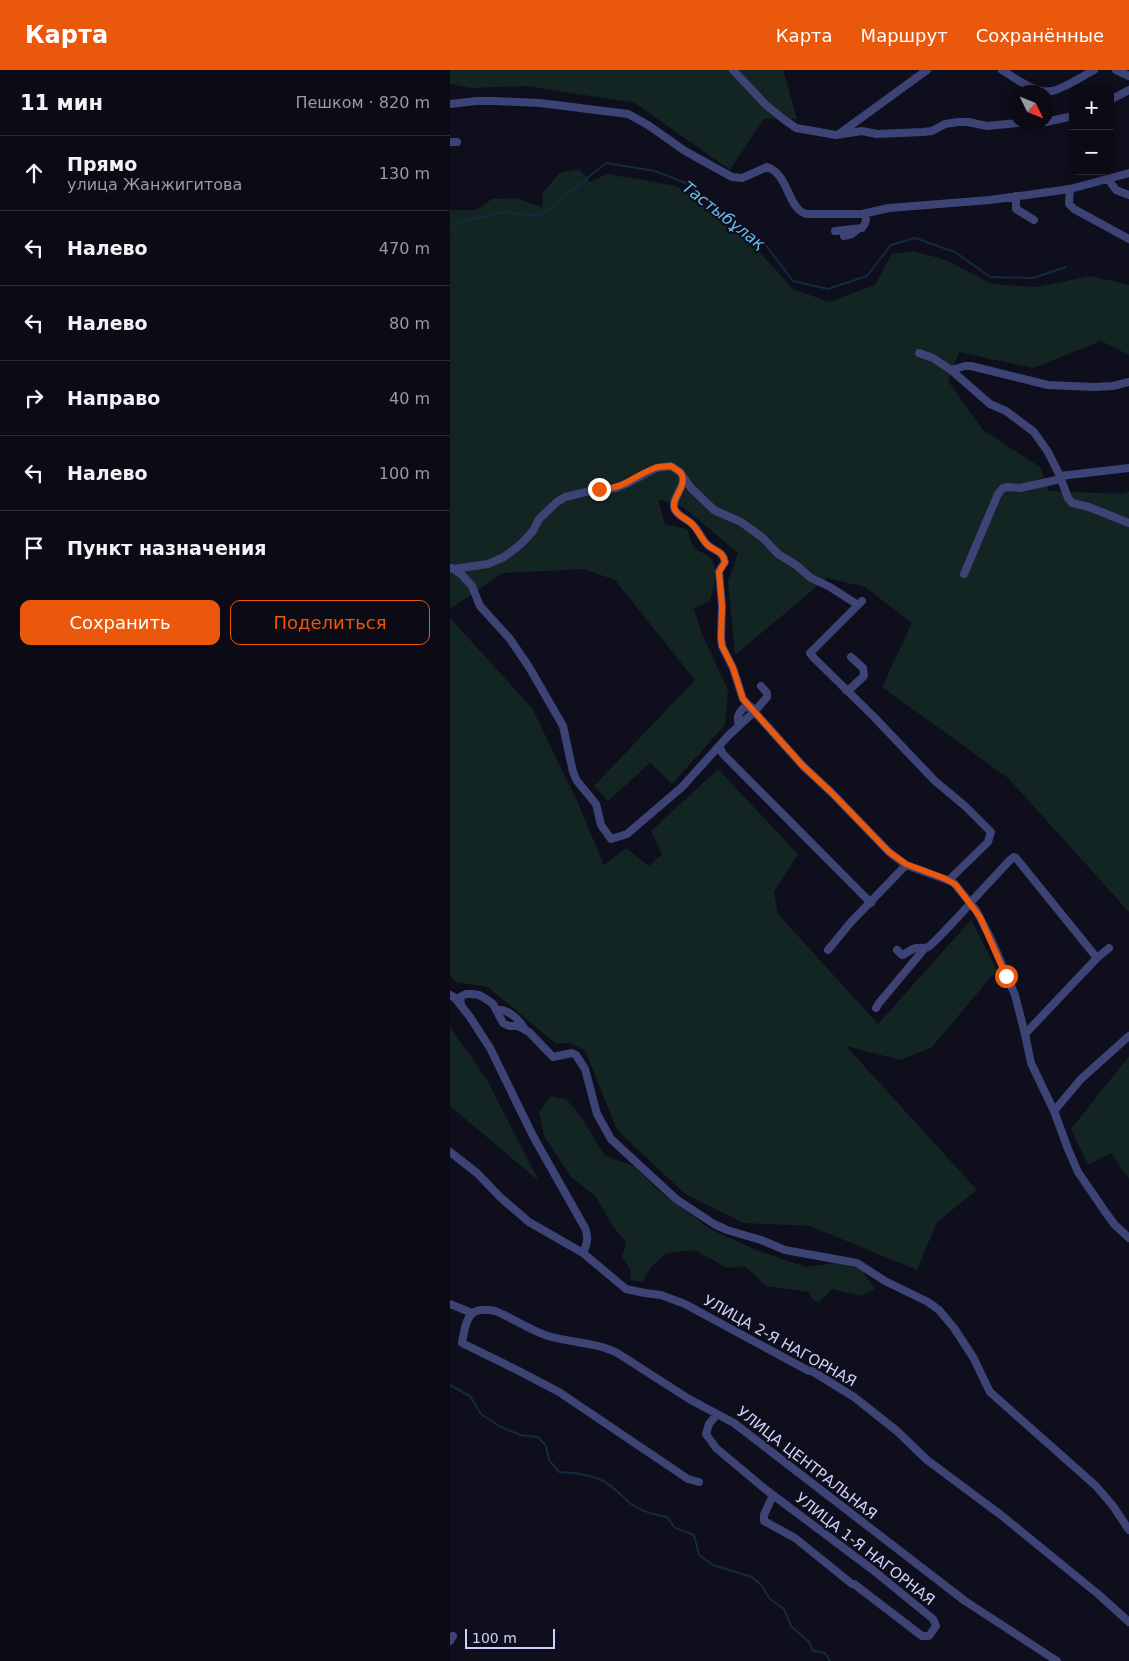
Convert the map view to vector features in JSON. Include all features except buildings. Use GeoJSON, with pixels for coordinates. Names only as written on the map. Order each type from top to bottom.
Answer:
{"type":"FeatureCollection","features":[{"type":"Feature","properties":{"kind":"street"},"geometry":{"type":"LineString","coordinates":[[733,70],[766,105],[796,128],[839,134],[862,132],[876,134],[932,131],[945,124],[958,122],[987,126],[1009,124]]}},
{"type":"Feature","properties":{"kind":"street"},"geometry":{"type":"LineString","coordinates":[[839,134],[927,70]]}},
{"type":"Feature","properties":{"kind":"street"},"geometry":{"type":"LineString","coordinates":[[1002,70],[1030,86],[1051,91],[1063,87],[1094,70]]}},
{"type":"Feature","properties":{"kind":"street"},"geometry":{"type":"LineString","coordinates":[[1116,70],[1129,76]]}},
{"type":"Feature","properties":{"kind":"street"},"geometry":{"type":"LineString","coordinates":[[1114,98],[1129,90]]}},
{"type":"Feature","properties":{"kind":"street"},"geometry":{"type":"LineString","coordinates":[[450,104],[495,100],[540,103],[628,114],[648,125],[685,151],[732,177],[742,178],[767,167],[771,168],[780,177],[796,208],[802,213],[812,215],[864,213],[889,208],[990,200],[1070,189],[1129,173]]}},
{"type":"Feature","properties":{"kind":"street"},"geometry":{"type":"LineString","coordinates":[[1054,120],[1069,117]]}},
{"type":"Feature","properties":{"kind":"street"},"geometry":{"type":"LineString","coordinates":[[1108,179],[1116,190],[1129,195]]}},
{"type":"Feature","properties":{"kind":"street"},"geometry":{"type":"LineString","coordinates":[[1070,189],[1069,204],[1074,209],[1129,239]]}},
{"type":"Feature","properties":{"kind":"street"},"geometry":{"type":"LineString","coordinates":[[1016,196],[1016,209],[1034,220]]}},
{"type":"Feature","properties":{"kind":"street"},"geometry":{"type":"LineString","coordinates":[[844,236],[862,228],[866,223],[864,213]]}},
{"type":"Feature","properties":{"kind":"street"},"geometry":{"type":"LineString","coordinates":[[835,231],[857,230]]}},
{"type":"Feature","properties":{"kind":"street"},"geometry":{"type":"LineString","coordinates":[[920,353],[933,358],[951,370],[990,404],[1006,411],[1034,432],[1048,452],[1072,503],[1089,507],[1129,523]]}},
{"type":"Feature","properties":{"kind":"street"},"geometry":{"type":"LineString","coordinates":[[951,370],[971,366],[1048,384],[1079,387],[1113,386],[1129,382]]}},
{"type":"Feature","properties":{"kind":"street"},"geometry":{"type":"LineString","coordinates":[[451,568],[488,564],[504,557],[534,531],[539,519],[544,514],[565,497],[590,491],[616,488],[656,468],[671,466],[681,473],[691,488],[714,510],[741,522],[763,538],[778,554],[796,564],[811,578],[860,603],[810,653],[921,767],[991,832],[988,842],[949,880]]}},
{"type":"Feature","properties":{"kind":"street"},"geometry":{"type":"LineString","coordinates":[[964,574],[1002,488],[1041,484],[1061,477],[1129,468]]}},
{"type":"Feature","properties":{"kind":"street"},"geometry":{"type":"LineString","coordinates":[[681,473],[682,481],[674,505],[676,511],[682,518],[692,523],[708,546],[716,550],[725,562],[719,572],[722,606],[722,646],[733,668],[743,699],[803,766],[889,852],[906,864],[949,880],[956,885],[980,917],[1001,962],[1017,1003],[1034,1072],[1054,1111],[1078,1172],[1115,1225],[1129,1238]]}},
{"type":"Feature","properties":{"kind":"street"},"geometry":{"type":"LineString","coordinates":[[451,568],[462,575],[472,586],[480,606],[510,639],[529,667],[563,726],[573,772],[577,781],[596,804],[601,825],[611,839],[627,834],[682,787],[767,697],[767,693],[761,686]]}},
{"type":"Feature","properties":{"kind":"street"},"geometry":{"type":"LineString","coordinates":[[846,690],[850,689],[864,676],[863,668],[851,657]]}},
{"type":"Feature","properties":{"kind":"street"},"geometry":{"type":"LineString","coordinates":[[719,746],[723,754],[870,903]]}},
{"type":"Feature","properties":{"kind":"street"},"geometry":{"type":"LineString","coordinates":[[876,1008],[925,948],[933,944],[1014,857],[1098,958]]}},
{"type":"Feature","properties":{"kind":"street"},"geometry":{"type":"LineString","coordinates":[[828,950],[851,922],[906,864]]}},
{"type":"Feature","properties":{"kind":"street"},"geometry":{"type":"LineString","coordinates":[[897,950],[902,955],[915,948],[925,948]]}},
{"type":"Feature","properties":{"kind":"street"},"geometry":{"type":"LineString","coordinates":[[1025,1034],[1109,948]]}},
{"type":"Feature","properties":{"kind":"street"},"geometry":{"type":"LineString","coordinates":[[461,1005],[460,998],[466,994],[479,995],[493,1004],[503,1023],[508,1026],[518,1026],[525,1030],[553,1057],[572,1053],[576,1055],[585,1069],[597,1114],[611,1140],[676,1200],[720,1227],[785,1250],[857,1263],[885,1281],[928,1302],[939,1310],[950,1322],[973,1357],[990,1392],[1096,1486],[1113,1506],[1129,1530]]}},
{"type":"Feature","properties":{"kind":"street"},"geometry":{"type":"LineString","coordinates":[[450,995],[461,1005],[490,1048],[533,1136],[585,1228],[588,1243],[584,1253]]}},
{"type":"Feature","properties":{"kind":"street"},"geometry":{"type":"LineString","coordinates":[[496,1010],[512,1014],[525,1030]]}},
{"type":"Feature","properties":{"kind":"street"},"geometry":{"type":"LineString","coordinates":[[1054,1111],[1081,1079],[1129,1036]]}},
{"type":"Feature","properties":{"kind":"street","name":"УЛИЦА 2-Я НАГОРНАЯ"},"geometry":{"type":"LineString","coordinates":[[450,1152],[477,1173],[500,1197],[529,1222],[584,1253],[626,1288],[661,1295],[685,1304],[783,1358],[816,1373],[845,1391],[897,1432],[927,1460],[1001,1515],[1098,1594],[1129,1622]]}},
{"type":"Feature","properties":{"kind":"street"},"geometry":{"type":"LineString","coordinates":[[450,1304],[472,1313],[467,1320],[462,1343],[560,1392],[688,1479],[699,1482]]}},
{"type":"Feature","properties":{"kind":"street","name":"УЛИЦА ЦЕНТРАЛЬНАЯ"},"geometry":{"type":"LineString","coordinates":[[472,1313],[489,1310],[495,1311],[550,1337],[614,1351],[689,1399],[724,1416],[965,1601],[1057,1661]]}},
{"type":"Feature","properties":{"kind":"street","name":"УЛИЦА 1-Я НАГОРНАЯ"},"geometry":{"type":"LineString","coordinates":[[717,1414],[712,1419],[706,1434],[716,1448],[773,1495],[873,1570],[933,1619],[936,1626],[934,1630],[928,1636],[919,1634],[845,1579],[799,1541],[764,1521],[764,1515],[773,1495]]}},
{"type":"Feature","properties":{"kind":"green space"},"geometry":{"type":"Polygon","coordinates":[[[450,70],[783,70],[797,119],[764,119],[730,170],[635,103],[527,86],[470,88],[450,84],[450,70]]]}},
{"type":"Feature","properties":{"kind":"green space"},"geometry":{"type":"Polygon","coordinates":[[[579,169],[590,182],[607,174],[677,186],[756,248],[793,289],[829,302],[875,285],[892,254],[913,251],[946,260],[992,284],[1035,287],[1091,276],[1129,285],[1129,355],[1101,341],[1033,368],[959,352],[948,381],[983,430],[1040,467],[1049,491],[1125,494],[1129,491],[1129,912],[1008,778],[882,687],[912,623],[865,587],[827,578],[735,655],[728,581],[738,553],[683,507],[658,499],[665,524],[687,529],[694,549],[708,556],[714,565],[715,577],[710,601],[694,609],[701,632],[728,690],[725,725],[672,784],[650,763],[608,801],[594,786],[695,680],[615,580],[584,569],[503,573],[450,609],[450,235],[453,233],[450,233],[450,210],[476,210],[492,199],[516,198],[542,207],[543,193],[559,173],[579,169]]]}},
{"type":"Feature","properties":{"kind":"green space"},"geometry":{"type":"Polygon","coordinates":[[[450,618],[532,708],[578,803],[604,865],[626,848],[649,866],[662,854],[651,831],[718,769],[798,854],[774,892],[778,914],[878,1024],[971,920],[997,970],[931,1048],[900,1060],[846,1046],[977,1190],[937,1222],[917,1270],[810,1226],[744,1223],[685,1194],[617,1130],[585,1050],[568,1043],[556,1044],[488,987],[456,982],[450,975],[450,618]]]}},
{"type":"Feature","properties":{"kind":"green space"},"geometry":{"type":"Polygon","coordinates":[[[450,1027],[486,1078],[539,1181],[450,1106],[450,1027]]]}},
{"type":"Feature","properties":{"kind":"green space"},"geometry":{"type":"Polygon","coordinates":[[[1129,1056],[1129,1179],[1111,1153],[1088,1165],[1071,1129],[1129,1056]]]}},
{"type":"Feature","properties":{"kind":"green space"},"geometry":{"type":"Polygon","coordinates":[[[551,1096],[566,1099],[580,1115],[604,1155],[635,1167],[658,1190],[710,1229],[756,1250],[806,1267],[834,1263],[860,1268],[875,1289],[862,1296],[832,1289],[818,1303],[812,1299],[809,1292],[766,1286],[745,1266],[727,1268],[695,1250],[666,1253],[650,1268],[643,1282],[630,1280],[631,1270],[622,1257],[626,1242],[612,1225],[596,1197],[571,1177],[544,1136],[539,1112],[551,1096]]]}},
{"type":"Feature","properties":{"kind":"waterway","name":"Тастыбұлақ"},"geometry":{"type":"LineString","coordinates":[[450,229],[463,221],[504,212],[540,216],[606,163],[655,171],[688,184],[721,212],[765,244],[793,281],[828,289],[867,276],[891,245],[915,238],[955,252],[990,277],[1033,278],[1066,267]]}},
{"type":"Feature","properties":{"kind":"waterway"},"geometry":{"type":"LineString","coordinates":[[450,1385],[470,1396],[481,1414],[501,1427],[520,1435],[538,1437],[546,1446],[549,1460],[559,1472],[586,1475],[606,1482],[635,1506],[667,1517],[675,1528],[694,1535],[699,1555],[713,1565],[752,1577],[762,1586],[770,1599],[784,1609],[791,1626],[809,1642],[813,1651],[825,1653],[830,1661]]}},
{"type":"Feature","properties":{"kind":"route"},"geometry":{"type":"LineString","coordinates":[[599,489],[616,488],[656,468],[671,466],[681,473],[682,481],[674,505],[676,511],[682,518],[695,526],[708,546],[722,555],[725,562],[719,572],[722,606],[722,646],[737,678],[743,699],[803,766],[889,852],[906,864],[946,879],[956,885],[980,917],[1006,976]]}}]}
